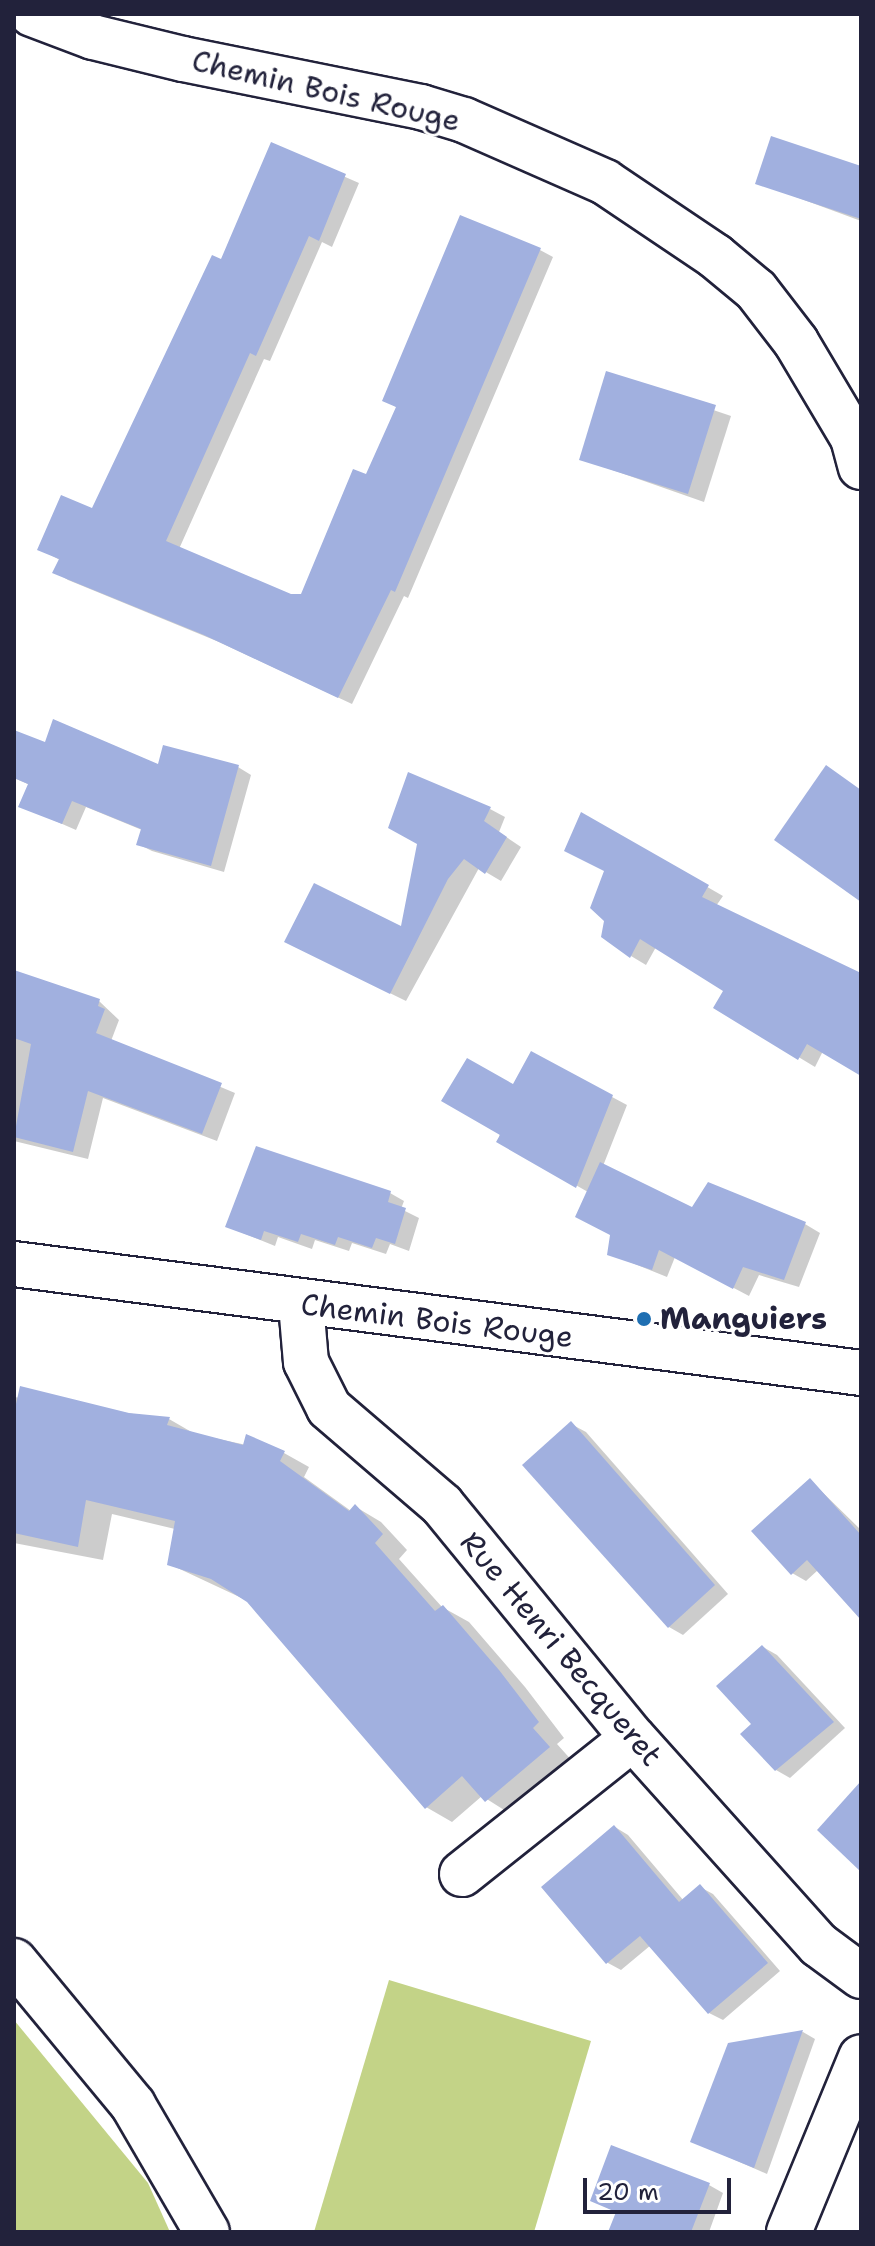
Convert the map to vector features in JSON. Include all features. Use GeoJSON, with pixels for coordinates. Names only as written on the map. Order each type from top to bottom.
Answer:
{"type":"FeatureCollection","features":[{"type":"Feature","properties":{"kind":"street","name":"Chemin Bois Rouge"},"geometry":{"type":"LineString","coordinates":[[32,14],[93,37],[464,120],[605,182],[704,248],[756,290],[796,342],[853,438],[861,467]]}},
{"type":"Feature","properties":{"kind":"street","name":"Chemin Bois Rouge"},"geometry":{"type":"LineString","coordinates":[[14,1264],[301,1304],[861,1373]]}},
{"type":"Feature","properties":{"kind":"street","name":"Rue Henri Becqueret"},"geometry":{"type":"LineString","coordinates":[[301,1304],[306,1362],[329,1408],[442,1505],[633,1738],[819,1945],[861,1976]]}},
{"type":"Feature","properties":{"kind":"street"},"geometry":{"type":"LineString","coordinates":[[462,1874],[633,1738]]}},
{"type":"Feature","properties":{"kind":"street"},"geometry":{"type":"LineString","coordinates":[[14,1961],[133,2105],[207,2232]]}},
{"type":"Feature","properties":{"kind":"street"},"geometry":{"type":"LineString","coordinates":[[789,2232],[861,2057]]}},
{"type":"Feature","properties":{"kind":"green space"},"geometry":{"type":"Polygon","coordinates":[[[389,1980],[591,2041],[534,2232],[314,2232],[389,1980]]]}},
{"type":"Feature","properties":{"kind":"green space"},"geometry":{"type":"Polygon","coordinates":[[[14,2020],[148,2183],[170,2232],[14,2232],[14,2020]]]}},
{"type":"Feature","properties":{"kind":"building"},"geometry":{"type":"Polygon","coordinates":[[[771,136],[861,166],[861,219],[755,184],[771,136]]]}},
{"type":"Feature","properties":{"kind":"building"},"geometry":{"type":"Polygon","coordinates":[[[271,142],[346,174],[319,241],[309,236],[256,356],[250,353],[166,541],[291,594],[301,594],[353,469],[366,474],[396,407],[382,401],[460,215],[541,248],[395,592],[391,590],[338,698],[204,635],[52,573],[59,559],[37,550],[61,495],[92,508],[212,255],[221,259],[271,142]]]}},
{"type":"Feature","properties":{"kind":"building"},"geometry":{"type":"Polygon","coordinates":[[[606,371],[716,405],[688,494],[579,460],[606,371]]]}},
{"type":"Feature","properties":{"kind":"building"},"geometry":{"type":"Polygon","coordinates":[[[53,719],[158,764],[163,745],[239,765],[211,866],[136,845],[141,829],[72,801],[62,824],[18,807],[28,784],[14,778],[14,730],[45,742],[53,719]]]}},
{"type":"Feature","properties":{"kind":"building"},"geometry":{"type":"Polygon","coordinates":[[[826,765],[861,790],[861,902],[774,840],[826,765]]]}},
{"type":"Feature","properties":{"kind":"building"},"geometry":{"type":"Polygon","coordinates":[[[408,772],[491,807],[484,821],[507,837],[485,874],[464,859],[448,879],[390,994],[284,942],[314,883],[401,926],[417,844],[388,828],[408,772]]]}},
{"type":"Feature","properties":{"kind":"building"},"geometry":{"type":"Polygon","coordinates":[[[581,812],[709,885],[702,897],[861,973],[861,1076],[807,1044],[798,1060],[713,1008],[723,991],[640,939],[630,958],[601,937],[604,921],[590,908],[604,871],[564,851],[581,812]]]}},
{"type":"Feature","properties":{"kind":"building"},"geometry":{"type":"Polygon","coordinates":[[[14,970],[100,999],[98,1006],[105,1009],[96,1033],[222,1083],[202,1134],[88,1091],[73,1152],[14,1137],[31,1044],[14,1038],[14,970]]]}},
{"type":"Feature","properties":{"kind":"building"},"geometry":{"type":"Polygon","coordinates":[[[531,1051],[613,1095],[576,1188],[496,1142],[500,1135],[441,1101],[467,1058],[513,1084],[531,1051]]]}},
{"type":"Feature","properties":{"kind":"building"},"geometry":{"type":"Polygon","coordinates":[[[256,1146],[391,1191],[388,1202],[406,1208],[395,1244],[376,1238],[372,1248],[338,1237],[335,1245],[301,1234],[298,1242],[264,1231],[261,1240],[225,1227],[256,1146]]]}},
{"type":"Feature","properties":{"kind":"building"},"geometry":{"type":"Polygon","coordinates":[[[600,1162],[692,1207],[708,1182],[806,1222],[784,1280],[743,1267],[733,1289],[659,1250],[652,1270],[607,1255],[610,1235],[575,1217],[600,1162]]]}},
{"type":"Feature","properties":{"kind":"building"},"geometry":{"type":"Polygon","coordinates":[[[20,1386],[129,1413],[170,1417],[167,1425],[243,1445],[246,1434],[285,1451],[280,1461],[349,1511],[355,1504],[383,1534],[375,1543],[435,1611],[443,1605],[499,1670],[539,1722],[533,1728],[550,1747],[485,1802],[462,1776],[425,1809],[247,1602],[211,1579],[167,1565],[175,1521],[86,1500],[78,1547],[14,1533],[14,1413],[20,1386]]]}},
{"type":"Feature","properties":{"kind":"building"},"geometry":{"type":"Polygon","coordinates":[[[571,1421],[715,1585],[668,1628],[522,1465],[571,1421]]]}},
{"type":"Feature","properties":{"kind":"building"},"geometry":{"type":"Polygon","coordinates":[[[810,1478],[861,1535],[861,1620],[807,1560],[791,1575],[751,1531],[810,1478]]]}},
{"type":"Feature","properties":{"kind":"building"},"geometry":{"type":"Polygon","coordinates":[[[762,1645],[834,1722],[775,1771],[740,1734],[751,1724],[716,1686],[762,1645]]]}},
{"type":"Feature","properties":{"kind":"building"},"geometry":{"type":"Polygon","coordinates":[[[861,1781],[861,1872],[817,1830],[861,1781]]]}},
{"type":"Feature","properties":{"kind":"building"},"geometry":{"type":"Polygon","coordinates":[[[614,1825],[679,1902],[700,1884],[768,1963],[708,2014],[640,1936],[606,1964],[541,1887],[614,1825]]]}},
{"type":"Feature","properties":{"kind":"building"},"geometry":{"type":"Polygon","coordinates":[[[803,2030],[754,2168],[690,2142],[728,2043],[803,2030]]]}},
{"type":"Feature","properties":{"kind":"building"},"geometry":{"type":"Polygon","coordinates":[[[611,2145],[710,2183],[691,2232],[608,2232],[616,2212],[590,2201],[611,2145]]]}},
{"type":"Feature","properties":{"kind":"place","name":"Manguiers"},"geometry":{"type":"Point","coordinates":[644,1319]}}]}
